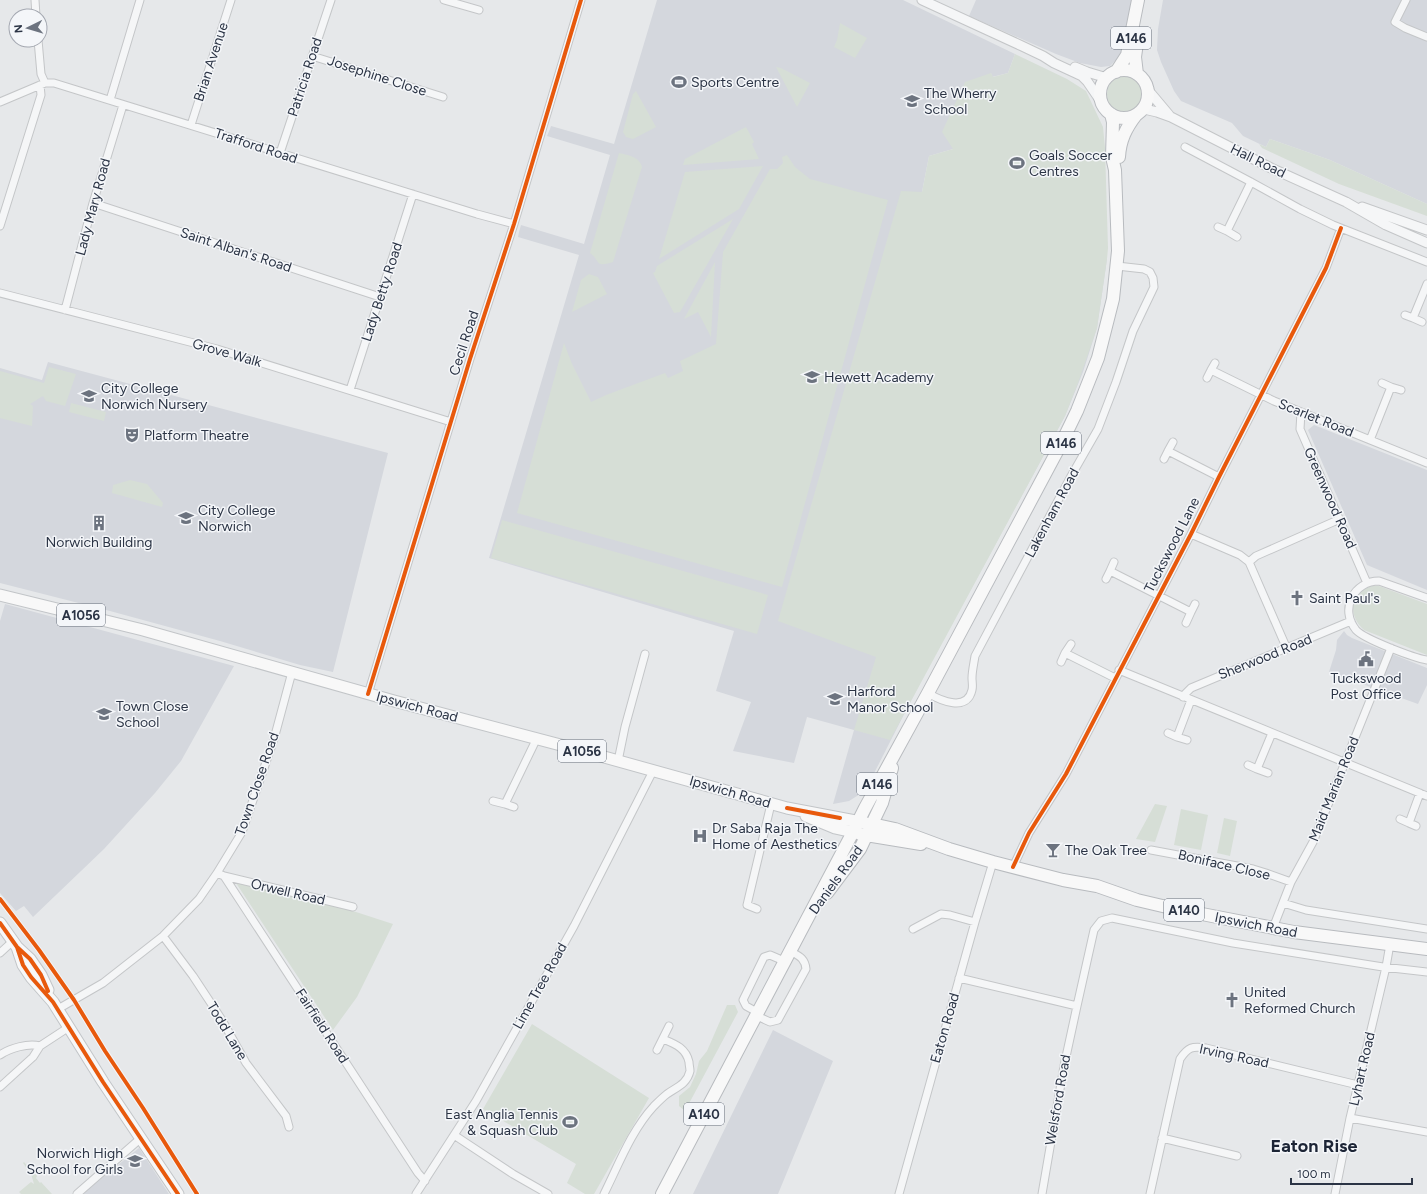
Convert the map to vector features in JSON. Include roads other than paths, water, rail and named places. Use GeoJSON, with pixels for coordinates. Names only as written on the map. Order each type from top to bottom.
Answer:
{"type":"FeatureCollection","features":[{"type":"Feature","properties":{"kind":"highway","name":"A146"},"geometry":{"type":"LineString","coordinates":[[1102,103],[1102,85],[1127,55],[1138,0]]}},
{"type":"Feature","properties":{"kind":"highway","name":"A146"},"geometry":{"type":"LineString","coordinates":[[1137,74],[1135,57],[1146,0]]}},
{"type":"Feature","properties":{"kind":"highway"},"geometry":{"type":"LineString","coordinates":[[1111,75],[1127,70],[1137,74]]}},
{"type":"Feature","properties":{"kind":"highway","name":"Hall Road"},"geometry":{"type":"LineString","coordinates":[[1137,74],[1144,81],[1148,90]]}},
{"type":"Feature","properties":{"kind":"highway","name":"A146"},"geometry":{"type":"LineString","coordinates":[[1140,112],[1148,98],[1148,90]]}},
{"type":"Feature","properties":{"kind":"highway"},"geometry":{"type":"LineString","coordinates":[[1102,103],[1111,114]]}},
{"type":"Feature","properties":{"kind":"highway","name":"Hall Road"},"geometry":{"type":"LineString","coordinates":[[1111,114],[1125,118],[1140,112]]}},
{"type":"Feature","properties":{"kind":"highway","name":"Lakenham Road"},"geometry":{"type":"LineString","coordinates":[[1115,170],[1122,136],[1127,126],[1140,112]]}},
{"type":"Feature","properties":{"kind":"highway","name":"Lakenham Road"},"geometry":{"type":"LineString","coordinates":[[855,827],[928,694],[1061,444],[1077,411],[1098,358],[1110,315],[1117,266],[1118,229],[1115,170],[1112,157],[1113,122],[1111,114]]}},
{"type":"Feature","properties":{"kind":"highway","name":"Lakenham Road"},"geometry":{"type":"LineString","coordinates":[[867,835],[882,802],[897,748]]}},
{"type":"Feature","properties":{"kind":"highway","name":"Ipswich Road"},"geometry":{"type":"LineString","coordinates":[[872,824],[895,829],[949,849],[993,862],[1063,880],[1097,886],[1137,900],[1171,908],[1318,936],[1427,949]]}},
{"type":"Feature","properties":{"kind":"highway","name":"Daniels Road"},"geometry":{"type":"LineString","coordinates":[[662,1194],[855,827],[872,824]]}},
{"type":"Feature","properties":{"kind":"highway","name":"Ipswich Road"},"geometry":{"type":"LineString","coordinates":[[855,827],[867,835],[949,849]]}},
{"type":"Feature","properties":{"kind":"highway","name":"Daniels Road"},"geometry":{"type":"LineString","coordinates":[[804,923],[860,849],[867,835]]}},
{"type":"Feature","properties":{"kind":"main road","name":"Ipswich Road"},"geometry":{"type":"LineString","coordinates":[[0,595],[143,630],[368,694],[618,761],[855,827]]}},
{"type":"Feature","properties":{"kind":"main road"},"geometry":{"type":"LineString","coordinates":[[0,923],[15,944],[23,965],[56,1006],[103,1082],[178,1194]]}},
{"type":"Feature","properties":{"kind":"street"},"geometry":{"type":"LineString","coordinates":[[110,100],[140,0]]}},
{"type":"Feature","properties":{"kind":"street","name":"Brian Avenue"},"geometry":{"type":"LineString","coordinates":[[191,125],[231,0]]}},
{"type":"Feature","properties":{"kind":"street","name":"Patricia Road"},"geometry":{"type":"LineString","coordinates":[[280,153],[331,0]]}},
{"type":"Feature","properties":{"kind":"street"},"geometry":{"type":"LineString","coordinates":[[444,0],[479,10]]}},
{"type":"Feature","properties":{"kind":"street","name":"Cecil Road"},"geometry":{"type":"LineString","coordinates":[[368,694],[470,359],[514,224],[581,0]]}},
{"type":"Feature","properties":{"kind":"street"},"geometry":{"type":"LineString","coordinates":[[923,0],[1043,56],[1054,63],[1082,76],[1102,103]]}},
{"type":"Feature","properties":{"kind":"street"},"geometry":{"type":"LineString","coordinates":[[1406,0],[1396,22],[1405,28],[1427,37]]}},
{"type":"Feature","properties":{"kind":"street"},"geometry":{"type":"LineString","coordinates":[[0,226],[41,95],[42,84],[39,48]]}},
{"type":"Feature","properties":{"kind":"street","name":"Josephine Close"},"geometry":{"type":"LineString","coordinates":[[312,56],[443,97]]}},
{"type":"Feature","properties":{"kind":"street"},"geometry":{"type":"LineString","coordinates":[[1043,56],[1056,58],[1086,72],[1111,75]]}},
{"type":"Feature","properties":{"kind":"street","name":"Trafford Road"},"geometry":{"type":"LineString","coordinates":[[42,84],[54,83],[72,88],[514,224]]}},
{"type":"Feature","properties":{"kind":"street"},"geometry":{"type":"LineString","coordinates":[[0,102],[42,84]]}},
{"type":"Feature","properties":{"kind":"street","name":"Hall Road"},"geometry":{"type":"LineString","coordinates":[[1148,90],[1171,117]]}},
{"type":"Feature","properties":{"kind":"street","name":"Lady Mary Road"},"geometry":{"type":"LineString","coordinates":[[65,310],[93,203],[123,104]]}},
{"type":"Feature","properties":{"kind":"street","name":"Hall Road"},"geometry":{"type":"LineString","coordinates":[[1140,112],[1157,112],[1171,117],[1271,168],[1346,202],[1386,226],[1427,243]]}},
{"type":"Feature","properties":{"kind":"street","name":"Hall Road"},"geometry":{"type":"LineString","coordinates":[[1185,147],[1300,209],[1341,228],[1427,262]]}},
{"type":"Feature","properties":{"kind":"street","name":"Hall Road"},"geometry":{"type":"LineString","coordinates":[[1227,231],[1251,182]]}},
{"type":"Feature","properties":{"kind":"street","name":"Lady Betty Road"},"geometry":{"type":"LineString","coordinates":[[350,390],[413,194]]}},
{"type":"Feature","properties":{"kind":"street","name":"Hall Road"},"geometry":{"type":"LineString","coordinates":[[1346,202],[1427,230]]}},
{"type":"Feature","properties":{"kind":"street","name":"Saint Alban's Road"},"geometry":{"type":"LineString","coordinates":[[93,203],[380,297]]}},
{"type":"Feature","properties":{"kind":"street"},"geometry":{"type":"LineString","coordinates":[[1218,226],[1237,237]]}},
{"type":"Feature","properties":{"kind":"street","name":"Tuckswood Lane"},"geometry":{"type":"LineString","coordinates":[[1013,867],[1029,833],[1066,774],[1191,534],[1326,268],[1341,228]]}},
{"type":"Feature","properties":{"kind":"street","name":"Lakenham Road"},"geometry":{"type":"LineString","coordinates":[[928,694],[945,702],[958,703],[966,701],[970,696],[973,689],[972,679],[975,656],[1098,429],[1133,331],[1154,287],[1153,278],[1150,272],[1144,268],[1117,266]]}},
{"type":"Feature","properties":{"kind":"street"},"geometry":{"type":"LineString","coordinates":[[1413,318],[1427,284]]}},
{"type":"Feature","properties":{"kind":"street","name":"Grove Walk"},"geometry":{"type":"LineString","coordinates":[[0,293],[217,349],[451,422]]}},
{"type":"Feature","properties":{"kind":"street"},"geometry":{"type":"LineString","coordinates":[[1405,315],[1422,322]]}},
{"type":"Feature","properties":{"kind":"street"},"geometry":{"type":"LineString","coordinates":[[1207,378],[1216,362]]}},
{"type":"Feature","properties":{"kind":"street"},"geometry":{"type":"LineString","coordinates":[[1211,370],[1261,396]]}},
{"type":"Feature","properties":{"kind":"street"},"geometry":{"type":"LineString","coordinates":[[1382,383],[1400,390]]}},
{"type":"Feature","properties":{"kind":"street","name":"Scarlet Road"},"geometry":{"type":"LineString","coordinates":[[1370,440],[1391,387]]}},
{"type":"Feature","properties":{"kind":"street","name":"Scarlet Road"},"geometry":{"type":"LineString","coordinates":[[1261,396],[1427,463]]}},
{"type":"Feature","properties":{"kind":"street","name":"Greenwood Road"},"geometry":{"type":"LineString","coordinates":[[1301,412],[1300,429],[1367,583]]}},
{"type":"Feature","properties":{"kind":"street"},"geometry":{"type":"LineString","coordinates":[[1164,459],[1173,442]]}},
{"type":"Feature","properties":{"kind":"street"},"geometry":{"type":"LineString","coordinates":[[1168,451],[1219,477]]}},
{"type":"Feature","properties":{"kind":"street"},"geometry":{"type":"LineString","coordinates":[[1249,562],[1256,556],[1340,519]]}},
{"type":"Feature","properties":{"kind":"street"},"geometry":{"type":"LineString","coordinates":[[1191,534],[1240,555],[1249,562],[1287,649]]}},
{"type":"Feature","properties":{"kind":"street"},"geometry":{"type":"LineString","coordinates":[[1106,579],[1114,562]]}},
{"type":"Feature","properties":{"kind":"street","name":"Tuckswood Lane"},"geometry":{"type":"LineString","coordinates":[[1110,571],[1191,612]]}},
{"type":"Feature","properties":{"kind":"street"},"geometry":{"type":"LineString","coordinates":[[1427,598],[1379,581],[1367,583],[1356,590],[1351,599],[1349,611],[1351,621],[1356,630],[1366,637],[1391,648],[1427,660]]}},
{"type":"Feature","properties":{"kind":"street"},"geometry":{"type":"LineString","coordinates":[[1186,622],[1195,604]]}},
{"type":"Feature","properties":{"kind":"street","name":"Sherwood Road"},"geometry":{"type":"LineString","coordinates":[[1187,698],[1185,694],[1191,688],[1351,621]]}},
{"type":"Feature","properties":{"kind":"street"},"geometry":{"type":"LineString","coordinates":[[1061,662],[1070,644]]}},
{"type":"Feature","properties":{"kind":"street","name":"Maid Marian Road"},"geometry":{"type":"LineString","coordinates":[[1273,928],[1291,882],[1314,842],[1391,648]]}},
{"type":"Feature","properties":{"kind":"street"},"geometry":{"type":"LineString","coordinates":[[1065,653],[1115,678]]}},
{"type":"Feature","properties":{"kind":"street"},"geometry":{"type":"LineString","coordinates":[[618,761],[625,727],[645,654]]}},
{"type":"Feature","properties":{"kind":"street"},"geometry":{"type":"LineString","coordinates":[[1119,670],[1427,796]]}},
{"type":"Feature","properties":{"kind":"street","name":"Town Close Road"},"geometry":{"type":"LineString","coordinates":[[56,1006],[103,983],[163,936],[221,875],[242,832],[274,739],[292,672]]}},
{"type":"Feature","properties":{"kind":"street"},"geometry":{"type":"LineString","coordinates":[[1178,736],[1187,698]]}},
{"type":"Feature","properties":{"kind":"street"},"geometry":{"type":"LineString","coordinates":[[1168,733],[1187,740]]}},
{"type":"Feature","properties":{"kind":"street"},"geometry":{"type":"LineString","coordinates":[[1257,768],[1272,733]]}},
{"type":"Feature","properties":{"kind":"street"},"geometry":{"type":"LineString","coordinates":[[505,804],[536,740]]}},
{"type":"Feature","properties":{"kind":"street"},"geometry":{"type":"LineString","coordinates":[[1248,765],[1268,773]]}},
{"type":"Feature","properties":{"kind":"street","name":"Lime Tree Road"},"geometry":{"type":"LineString","coordinates":[[416,1194],[476,1100],[574,926],[653,771]]}},
{"type":"Feature","properties":{"kind":"street"},"geometry":{"type":"LineString","coordinates":[[1409,822],[1420,793]]}},
{"type":"Feature","properties":{"kind":"street"},"geometry":{"type":"LineString","coordinates":[[493,801],[514,807]]}},
{"type":"Feature","properties":{"kind":"street"},"geometry":{"type":"LineString","coordinates":[[757,909],[747,905],[771,804]]}},
{"type":"Feature","properties":{"kind":"street"},"geometry":{"type":"LineString","coordinates":[[1400,819],[1416,826]]}},
{"type":"Feature","properties":{"kind":"street","name":"Boniface Close"},"geometry":{"type":"LineString","coordinates":[[1154,853],[1252,869],[1291,882]]}},
{"type":"Feature","properties":{"kind":"street","name":"Eaton Road"},"geometry":{"type":"LineString","coordinates":[[899,1194],[993,862]]}},
{"type":"Feature","properties":{"kind":"street","name":"Orwell Road"},"geometry":{"type":"LineString","coordinates":[[221,875],[353,907]]}},
{"type":"Feature","properties":{"kind":"street","name":"Fairfield Road"},"geometry":{"type":"LineString","coordinates":[[221,875],[418,1173],[425,1181]]}},
{"type":"Feature","properties":{"kind":"street","name":"Ipswich Road"},"geometry":{"type":"LineString","coordinates":[[1283,903],[1306,910],[1427,929]]}},
{"type":"Feature","properties":{"kind":"street"},"geometry":{"type":"LineString","coordinates":[[913,929],[941,914],[975,922]]}},
{"type":"Feature","properties":{"kind":"street","name":"Welsford Road"},"geometry":{"type":"LineString","coordinates":[[1042,1194],[1064,1066],[1095,927],[1105,919],[1112,918],[1127,922]]}},
{"type":"Feature","properties":{"kind":"street","name":"Ipswich Road"},"geometry":{"type":"LineString","coordinates":[[1127,922],[1225,942],[1386,968],[1427,972]]}},
{"type":"Feature","properties":{"kind":"street","name":"Todd Lane"},"geometry":{"type":"LineString","coordinates":[[163,936],[193,976],[222,1020],[246,1063],[286,1116],[289,1127]]}},
{"type":"Feature","properties":{"kind":"street"},"geometry":{"type":"LineString","coordinates":[[0,953],[15,944]]}},
{"type":"Feature","properties":{"kind":"street","name":"Lyhart Road"},"geometry":{"type":"LineString","coordinates":[[1335,1194],[1350,1118],[1386,968],[1390,944]]}},
{"type":"Feature","properties":{"kind":"street"},"geometry":{"type":"LineString","coordinates":[[770,955],[787,956],[802,957],[806,963],[806,970],[778,1020],[770,1022],[746,1006],[743,1000],[764,957],[770,955]]}},
{"type":"Feature","properties":{"kind":"street"},"geometry":{"type":"LineString","coordinates":[[959,978],[1077,1006]]}},
{"type":"Feature","properties":{"kind":"street"},"geometry":{"type":"LineString","coordinates":[[657,1050],[669,1026]]}},
{"type":"Feature","properties":{"kind":"street"},"geometry":{"type":"LineString","coordinates":[[0,1087],[33,1057],[40,1046],[69,1027]]}},
{"type":"Feature","properties":{"kind":"street"},"geometry":{"type":"LineString","coordinates":[[604,1194],[629,1143],[641,1123],[666,1094],[687,1080],[690,1069],[688,1055],[681,1047],[663,1039]]}},
{"type":"Feature","properties":{"kind":"street"},"geometry":{"type":"LineString","coordinates":[[0,1055],[12,1049],[34,1044],[40,1046]]}},
{"type":"Feature","properties":{"kind":"street","name":"Irving Road"},"geometry":{"type":"LineString","coordinates":[[1150,1194],[1180,1059],[1186,1050],[1195,1046],[1206,1048],[1358,1085]]}},
{"type":"Feature","properties":{"kind":"street"},"geometry":{"type":"LineString","coordinates":[[1350,1118],[1427,1132]]}},
{"type":"Feature","properties":{"kind":"street"},"geometry":{"type":"LineString","coordinates":[[454,1135],[513,1174],[548,1194]]}},
{"type":"Feature","properties":{"kind":"street"},"geometry":{"type":"LineString","coordinates":[[77,1194],[141,1138]]}},
{"type":"Feature","properties":{"kind":"street"},"geometry":{"type":"LineString","coordinates":[[1162,1138],[1237,1156]]}},
{"type":"Feature","properties":{"kind":"place","name":"Sports Centre"},"geometry":{"type":"Point","coordinates":[679,82]}},
{"type":"Feature","properties":{"kind":"place","name":"The Wherry School"},"geometry":{"type":"Point","coordinates":[912,101]}},
{"type":"Feature","properties":{"kind":"place","name":"Goals Soccer Centres"},"geometry":{"type":"Point","coordinates":[1017,163]}},
{"type":"Feature","properties":{"kind":"place","name":"Hewett Academy"},"geometry":{"type":"Point","coordinates":[812,377]}},
{"type":"Feature","properties":{"kind":"place","name":"City College Norwich Nursery"},"geometry":{"type":"Point","coordinates":[89,396]}},
{"type":"Feature","properties":{"kind":"place","name":"Platform Theatre"},"geometry":{"type":"Point","coordinates":[132,435]}},
{"type":"Feature","properties":{"kind":"place","name":"City College Norwich"},"geometry":{"type":"Point","coordinates":[186,518]}},
{"type":"Feature","properties":{"kind":"place","name":"Norwich Building"},"geometry":{"type":"Point","coordinates":[99,523]}},
{"type":"Feature","properties":{"kind":"place","name":"Saint Paul's"},"geometry":{"type":"Point","coordinates":[1297,598]}},
{"type":"Feature","properties":{"kind":"place","name":"Tuckswood Post Office"},"geometry":{"type":"Point","coordinates":[1366,659]}},
{"type":"Feature","properties":{"kind":"place","name":"Harford Manor School"},"geometry":{"type":"Point","coordinates":[835,699]}},
{"type":"Feature","properties":{"kind":"place","name":"Town Close School"},"geometry":{"type":"Point","coordinates":[104,714]}},
{"type":"Feature","properties":{"kind":"place","name":"Dr Saba Raja The Home of Aesthetics"},"geometry":{"type":"Point","coordinates":[700,836]}},
{"type":"Feature","properties":{"kind":"place","name":"The Oak Tree"},"geometry":{"type":"Point","coordinates":[1053,850]}},
{"type":"Feature","properties":{"kind":"place","name":"United Reformed Church"},"geometry":{"type":"Point","coordinates":[1232,1000]}},
{"type":"Feature","properties":{"kind":"place","name":"East Anglia Tennis & Squash Club"},"geometry":{"type":"Point","coordinates":[570,1122]}},
{"type":"Feature","properties":{"kind":"place","name":"Norwich High School for Girls"},"geometry":{"type":"Point","coordinates":[135,1161]}},
{"type":"Feature","properties":{"kind":"district","name":"Eaton Rise"},"geometry":{"type":"Point","coordinates":[1314,1146]}}]}
